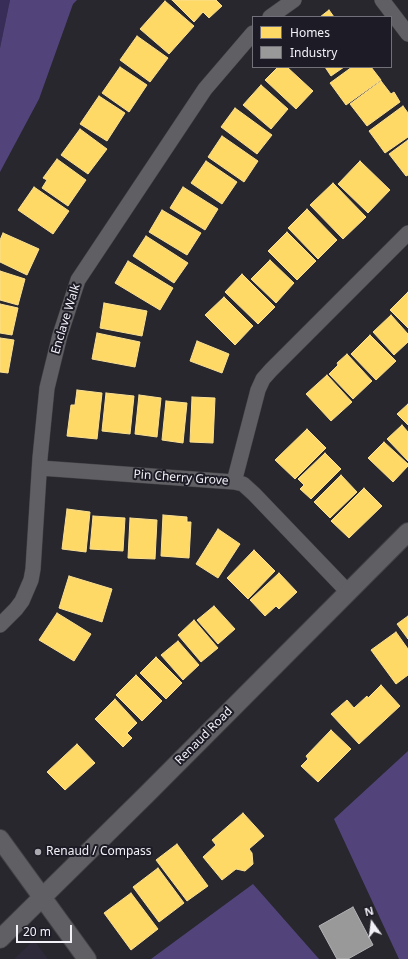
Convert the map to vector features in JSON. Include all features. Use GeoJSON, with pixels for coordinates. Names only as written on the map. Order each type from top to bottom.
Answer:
{"type":"FeatureCollection","features":[{"type":"Feature","properties":{"kind":"street"},"geometry":{"type":"LineString","coordinates":[[271,16],[294,0]]}},
{"type":"Feature","properties":{"kind":"street"},"geometry":{"type":"LineString","coordinates":[[382,0],[408,34]]}},
{"type":"Feature","properties":{"kind":"street","name":"Enclave Walk"},"geometry":{"type":"LineString","coordinates":[[0,625],[22,601],[31,580],[47,388],[60,336],[78,280],[205,89],[252,34]]}},
{"type":"Feature","properties":{"kind":"street"},"geometry":{"type":"LineString","coordinates":[[234,482],[258,390],[263,379],[408,233]]}},
{"type":"Feature","properties":{"kind":"street","name":"Pin Cherry Grove"},"geometry":{"type":"LineString","coordinates":[[40,468],[234,482],[243,484],[348,592]]}},
{"type":"Feature","properties":{"kind":"street","name":"Renaud Road"},"geometry":{"type":"LineString","coordinates":[[0,939],[408,532]]}},
{"type":"Feature","properties":{"kind":"street"},"geometry":{"type":"LineString","coordinates":[[0,839],[87,959]]}},
{"type":"Feature","properties":{"kind":"shaded area"},"geometry":{"type":"Polygon","coordinates":[[[0,0],[10,0],[0,48],[0,0]]]}},
{"type":"Feature","properties":{"kind":"shaded area"},"geometry":{"type":"Polygon","coordinates":[[[10,0],[77,0],[73,4],[39,99],[0,172],[0,48],[10,0]]]}},
{"type":"Feature","properties":{"kind":"shaded area"},"geometry":{"type":"Polygon","coordinates":[[[408,751],[408,959],[399,959],[334,819],[408,751]]]}},
{"type":"Feature","properties":{"kind":"shaded area"},"geometry":{"type":"Polygon","coordinates":[[[253,884],[319,959],[151,959],[253,884]]]}},
{"type":"Feature","properties":{"kind":"shaded area"},"geometry":{"type":"Polygon","coordinates":[[[34,940],[48,959],[14,959],[34,940]]]}},
{"type":"Feature","properties":{"kind":"building: Homes"},"geometry":{"type":"Polygon","coordinates":[[[172,0],[216,0],[222,6],[209,18],[203,12],[194,22],[172,0]]]}},
{"type":"Feature","properties":{"kind":"building: Homes"},"geometry":{"type":"Polygon","coordinates":[[[165,1],[194,26],[169,54],[140,29],[165,1]]]}},
{"type":"Feature","properties":{"kind":"building: Homes"},"geometry":{"type":"Polygon","coordinates":[[[329,10],[333,16],[321,16],[329,10]]]}},
{"type":"Feature","properties":{"kind":"building: Homes"},"geometry":{"type":"Polygon","coordinates":[[[137,36],[168,58],[150,82],[120,60],[137,36]]]}},
{"type":"Feature","properties":{"kind":"building: Homes"},"geometry":{"type":"Polygon","coordinates":[[[120,67],[147,85],[129,112],[102,93],[120,67]]]}},
{"type":"Feature","properties":{"kind":"building: Homes"},"geometry":{"type":"Polygon","coordinates":[[[277,68],[288,68],[313,91],[296,109],[265,80],[277,68]]]}},
{"type":"Feature","properties":{"kind":"building: Homes"},"geometry":{"type":"Polygon","coordinates":[[[326,68],[343,68],[331,76],[326,68]]]}},
{"type":"Feature","properties":{"kind":"building: Homes"},"geometry":{"type":"Polygon","coordinates":[[[351,68],[372,68],[381,80],[346,105],[330,83],[351,68]]]}},
{"type":"Feature","properties":{"kind":"building: Homes"},"geometry":{"type":"Polygon","coordinates":[[[381,81],[391,94],[394,92],[400,102],[367,126],[350,104],[381,81]]]}},
{"type":"Feature","properties":{"kind":"building: Homes"},"geometry":{"type":"Polygon","coordinates":[[[261,85],[288,109],[271,129],[243,105],[261,85]]]}},
{"type":"Feature","properties":{"kind":"building: Homes"},"geometry":{"type":"Polygon","coordinates":[[[99,96],[125,113],[107,141],[80,124],[99,96]]]}},
{"type":"Feature","properties":{"kind":"building: Homes"},"geometry":{"type":"Polygon","coordinates":[[[403,106],[408,113],[408,137],[385,153],[369,131],[403,106]]]}},
{"type":"Feature","properties":{"kind":"building: Homes"},"geometry":{"type":"Polygon","coordinates":[[[235,108],[272,135],[257,154],[221,127],[235,108]]]}},
{"type":"Feature","properties":{"kind":"building: Homes"},"geometry":{"type":"Polygon","coordinates":[[[80,129],[107,149],[88,174],[61,155],[80,129]]]}},
{"type":"Feature","properties":{"kind":"building: Homes"},"geometry":{"type":"Polygon","coordinates":[[[222,136],[258,161],[244,182],[208,157],[222,136]]]}},
{"type":"Feature","properties":{"kind":"building: Homes"},"geometry":{"type":"Polygon","coordinates":[[[408,140],[408,175],[406,176],[389,154],[408,140]]]}},
{"type":"Feature","properties":{"kind":"building: Homes"},"geometry":{"type":"Polygon","coordinates":[[[57,159],[86,180],[68,206],[42,188],[47,180],[43,178],[57,159]]]}},
{"type":"Feature","properties":{"kind":"building: Homes"},"geometry":{"type":"Polygon","coordinates":[[[206,161],[237,182],[222,204],[191,183],[206,161]]]}},
{"type":"Feature","properties":{"kind":"building: Homes"},"geometry":{"type":"Polygon","coordinates":[[[360,161],[390,190],[368,213],[338,184],[360,161]]]}},
{"type":"Feature","properties":{"kind":"building: Homes"},"geometry":{"type":"Polygon","coordinates":[[[333,183],[366,217],[343,239],[310,205],[333,183]]]}},
{"type":"Feature","properties":{"kind":"building: Homes"},"geometry":{"type":"Polygon","coordinates":[[[34,187],[69,211],[53,234],[18,210],[34,187]]]}},
{"type":"Feature","properties":{"kind":"building: Homes"},"geometry":{"type":"Polygon","coordinates":[[[183,187],[218,209],[205,230],[170,208],[183,187]]]}},
{"type":"Feature","properties":{"kind":"building: Homes"},"geometry":{"type":"Polygon","coordinates":[[[307,209],[337,240],[318,259],[288,228],[307,209]]]}},
{"type":"Feature","properties":{"kind":"building: Homes"},"geometry":{"type":"Polygon","coordinates":[[[162,210],[201,233],[187,255],[149,232],[162,210]]]}},
{"type":"Feature","properties":{"kind":"building: Homes"},"geometry":{"type":"Polygon","coordinates":[[[287,232],[316,261],[297,280],[268,251],[287,232]]]}},
{"type":"Feature","properties":{"kind":"building: Homes"},"geometry":{"type":"Polygon","coordinates":[[[3,233],[39,249],[27,275],[0,262],[0,240],[3,233]]]}},
{"type":"Feature","properties":{"kind":"building: Homes"},"geometry":{"type":"Polygon","coordinates":[[[146,236],[188,263],[174,283],[133,256],[146,236]]]}},
{"type":"Feature","properties":{"kind":"building: Homes"},"geometry":{"type":"Polygon","coordinates":[[[270,260],[294,283],[276,303],[251,279],[270,260]]]}},
{"type":"Feature","properties":{"kind":"building: Homes"},"geometry":{"type":"Polygon","coordinates":[[[128,261],[173,288],[160,310],[115,283],[128,261]]]}},
{"type":"Feature","properties":{"kind":"building: Homes"},"geometry":{"type":"Polygon","coordinates":[[[0,271],[25,279],[18,305],[0,300],[0,271]]]}},
{"type":"Feature","properties":{"kind":"building: Homes"},"geometry":{"type":"Polygon","coordinates":[[[242,274],[275,307],[258,324],[225,292],[242,274]]]}},
{"type":"Feature","properties":{"kind":"building: Homes"},"geometry":{"type":"Polygon","coordinates":[[[408,292],[408,328],[390,310],[408,292]]]}},
{"type":"Feature","properties":{"kind":"building: Homes"},"geometry":{"type":"Polygon","coordinates":[[[224,297],[253,326],[235,345],[205,315],[224,297]]]}},
{"type":"Feature","properties":{"kind":"building: Homes"},"geometry":{"type":"Polygon","coordinates":[[[104,303],[147,311],[142,336],[100,328],[104,303]]]}},
{"type":"Feature","properties":{"kind":"building: Homes"},"geometry":{"type":"Polygon","coordinates":[[[0,304],[18,308],[12,335],[0,333],[0,304]]]}},
{"type":"Feature","properties":{"kind":"building: Homes"},"geometry":{"type":"Polygon","coordinates":[[[391,315],[408,334],[408,342],[394,355],[373,332],[391,315]]]}},
{"type":"Feature","properties":{"kind":"building: Homes"},"geometry":{"type":"Polygon","coordinates":[[[97,333],[140,342],[135,367],[92,359],[97,333]]]}},
{"type":"Feature","properties":{"kind":"building: Homes"},"geometry":{"type":"Polygon","coordinates":[[[370,335],[396,361],[376,380],[351,354],[370,335]]]}},
{"type":"Feature","properties":{"kind":"building: Homes"},"geometry":{"type":"Polygon","coordinates":[[[0,338],[14,340],[8,373],[0,372],[0,338]]]}},
{"type":"Feature","properties":{"kind":"building: Homes"},"geometry":{"type":"Polygon","coordinates":[[[197,341],[229,354],[222,373],[190,361],[197,341]]]}},
{"type":"Feature","properties":{"kind":"building: Homes"},"geometry":{"type":"Polygon","coordinates":[[[347,354],[372,381],[353,399],[329,374],[338,365],[337,363],[347,354]]]}},
{"type":"Feature","properties":{"kind":"building: Homes"},"geometry":{"type":"Polygon","coordinates":[[[327,375],[352,402],[331,421],[306,394],[327,375]]]}},
{"type":"Feature","properties":{"kind":"building: Homes"},"geometry":{"type":"Polygon","coordinates":[[[77,390],[102,393],[97,439],[67,436],[71,405],[75,405],[77,390]]]}},
{"type":"Feature","properties":{"kind":"building: Homes"},"geometry":{"type":"Polygon","coordinates":[[[106,393],[134,396],[130,434],[102,431],[106,393]]]}},
{"type":"Feature","properties":{"kind":"building: Homes"},"geometry":{"type":"Polygon","coordinates":[[[139,395],[161,398],[157,437],[135,434],[139,395]]]}},
{"type":"Feature","properties":{"kind":"building: Homes"},"geometry":{"type":"Polygon","coordinates":[[[192,397],[215,398],[213,443],[190,442],[192,397]]]}},
{"type":"Feature","properties":{"kind":"building: Homes"},"geometry":{"type":"Polygon","coordinates":[[[166,401],[187,403],[183,443],[162,440],[166,401]]]}},
{"type":"Feature","properties":{"kind":"building: Homes"},"geometry":{"type":"Polygon","coordinates":[[[408,404],[408,425],[397,414],[408,404]]]}},
{"type":"Feature","properties":{"kind":"building: Homes"},"geometry":{"type":"Polygon","coordinates":[[[402,425],[408,432],[408,461],[387,439],[402,425]]]}},
{"type":"Feature","properties":{"kind":"building: Homes"},"geometry":{"type":"Polygon","coordinates":[[[307,429],[326,448],[295,479],[275,460],[307,429]]]}},
{"type":"Feature","properties":{"kind":"building: Homes"},"geometry":{"type":"Polygon","coordinates":[[[384,442],[408,464],[408,466],[393,482],[368,458],[384,442]]]}},
{"type":"Feature","properties":{"kind":"building: Homes"},"geometry":{"type":"Polygon","coordinates":[[[325,453],[341,469],[311,499],[300,489],[304,485],[298,479],[325,453]]]}},
{"type":"Feature","properties":{"kind":"building: Homes"},"geometry":{"type":"Polygon","coordinates":[[[341,475],[357,492],[330,518],[314,502],[341,475]]]}},
{"type":"Feature","properties":{"kind":"building: Homes"},"geometry":{"type":"Polygon","coordinates":[[[364,488],[382,506],[349,538],[331,521],[364,488]]]}},
{"type":"Feature","properties":{"kind":"building: Homes"},"geometry":{"type":"Polygon","coordinates":[[[67,509],[90,512],[86,552],[62,549],[67,509]]]}},
{"type":"Feature","properties":{"kind":"building: Homes"},"geometry":{"type":"Polygon","coordinates":[[[163,515],[187,517],[187,522],[191,522],[189,558],[161,556],[163,515]]]}},
{"type":"Feature","properties":{"kind":"building: Homes"},"geometry":{"type":"Polygon","coordinates":[[[93,516],[125,518],[123,551],[90,549],[93,516]]]}},
{"type":"Feature","properties":{"kind":"building: Homes"},"geometry":{"type":"Polygon","coordinates":[[[130,518],[157,520],[155,559],[128,558],[130,518]]]}},
{"type":"Feature","properties":{"kind":"building: Homes"},"geometry":{"type":"Polygon","coordinates":[[[218,529],[240,544],[218,578],[196,564],[218,529]]]}},
{"type":"Feature","properties":{"kind":"building: Homes"},"geometry":{"type":"Polygon","coordinates":[[[254,550],[275,571],[248,599],[227,578],[254,550]]]}},
{"type":"Feature","properties":{"kind":"building: Homes"},"geometry":{"type":"Polygon","coordinates":[[[279,573],[297,592],[279,609],[276,606],[265,616],[250,600],[279,573]]]}},
{"type":"Feature","properties":{"kind":"building: Homes"},"geometry":{"type":"Polygon","coordinates":[[[69,576],[112,589],[102,622],[59,608],[69,576]]]}},
{"type":"Feature","properties":{"kind":"building: Homes"},"geometry":{"type":"Polygon","coordinates":[[[214,606],[235,629],[218,644],[197,620],[214,606]]]}},
{"type":"Feature","properties":{"kind":"building: Homes"},"geometry":{"type":"Polygon","coordinates":[[[57,613],[91,634],[74,661],[39,640],[57,613]]]}},
{"type":"Feature","properties":{"kind":"building: Homes"},"geometry":{"type":"Polygon","coordinates":[[[408,616],[408,639],[397,624],[408,616]]]}},
{"type":"Feature","properties":{"kind":"building: Homes"},"geometry":{"type":"Polygon","coordinates":[[[194,620],[218,648],[201,662],[178,635],[194,620]]]}},
{"type":"Feature","properties":{"kind":"building: Homes"},"geometry":{"type":"Polygon","coordinates":[[[396,632],[408,649],[408,675],[396,684],[371,650],[396,632]]]}},
{"type":"Feature","properties":{"kind":"building: Homes"},"geometry":{"type":"Polygon","coordinates":[[[178,641],[199,665],[183,680],[161,655],[178,641]]]}},
{"type":"Feature","properties":{"kind":"building: Homes"},"geometry":{"type":"Polygon","coordinates":[[[156,657],[182,683],[166,699],[140,673],[156,657]]]}},
{"type":"Feature","properties":{"kind":"building: Homes"},"geometry":{"type":"Polygon","coordinates":[[[136,675],[162,701],[142,721],[116,695],[136,675]]]}},
{"type":"Feature","properties":{"kind":"building: Homes"},"geometry":{"type":"Polygon","coordinates":[[[381,685],[400,706],[359,744],[331,714],[347,700],[354,708],[367,696],[368,698],[381,685]]]}},
{"type":"Feature","properties":{"kind":"building: Homes"},"geometry":{"type":"Polygon","coordinates":[[[115,699],[137,723],[127,733],[132,738],[123,747],[95,719],[115,699]]]}},
{"type":"Feature","properties":{"kind":"building: Homes"},"geometry":{"type":"Polygon","coordinates":[[[331,730],[351,749],[318,782],[301,766],[308,759],[306,756],[331,730]]]}},
{"type":"Feature","properties":{"kind":"building: Homes"},"geometry":{"type":"Polygon","coordinates":[[[77,744],[95,763],[65,790],[47,772],[77,744]]]}},
{"type":"Feature","properties":{"kind":"building: Homes"},"geometry":{"type":"Polygon","coordinates":[[[243,813],[264,836],[249,849],[252,853],[253,864],[245,871],[236,869],[222,880],[203,857],[216,845],[212,840],[243,813]]]}},
{"type":"Feature","properties":{"kind":"building: Homes"},"geometry":{"type":"Polygon","coordinates":[[[177,844],[208,886],[187,901],[156,860],[177,844]]]}},
{"type":"Feature","properties":{"kind":"building: Homes"},"geometry":{"type":"Polygon","coordinates":[[[158,868],[184,903],[159,922],[133,887],[158,868]]]}},
{"type":"Feature","properties":{"kind":"building: Homes"},"geometry":{"type":"Polygon","coordinates":[[[131,893],[158,929],[131,950],[104,913],[131,893]]]}},
{"type":"Feature","properties":{"kind":"building: Industry"},"geometry":{"type":"Polygon","coordinates":[[[353,907],[373,945],[348,959],[337,959],[319,926],[353,907]]]}},
{"type":"Feature","properties":{"kind":"place","name":"Renaud / Compass"},"geometry":{"type":"Point","coordinates":[38,852]}}]}
